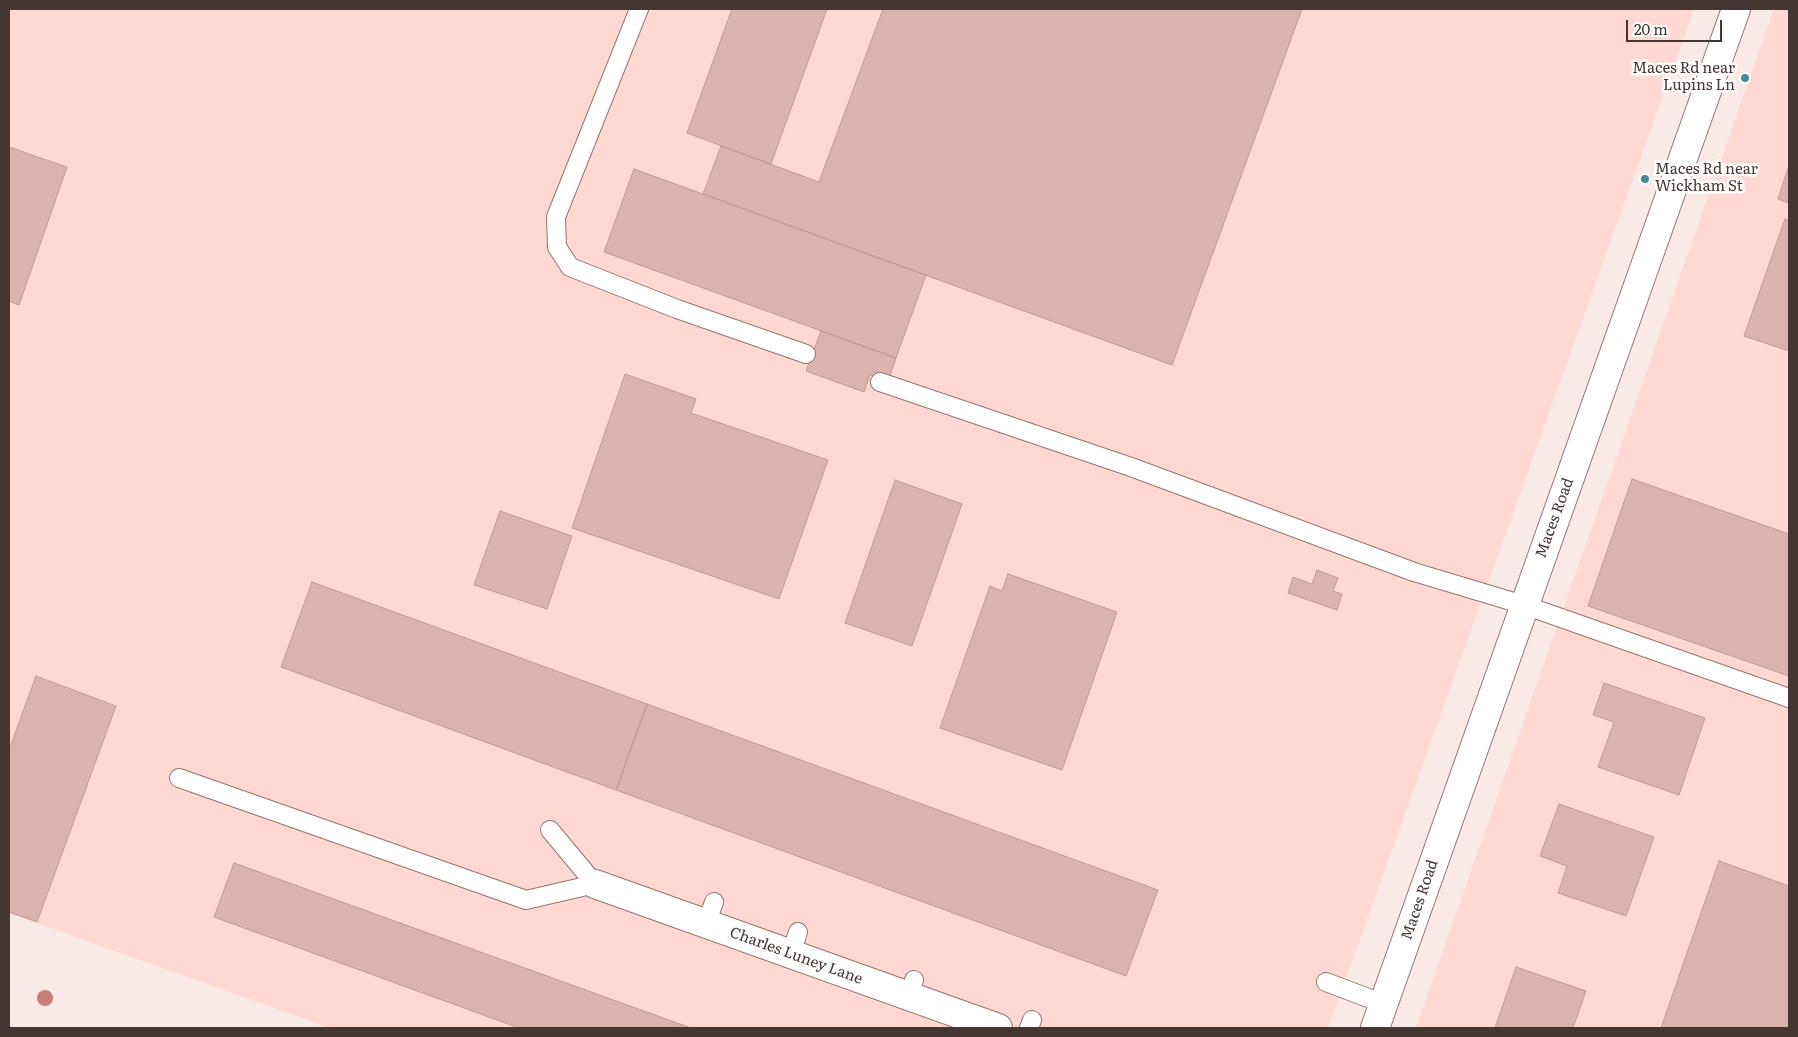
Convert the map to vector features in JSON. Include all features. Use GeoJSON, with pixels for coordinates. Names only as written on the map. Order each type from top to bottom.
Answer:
{"type":"FeatureCollection","features":[{"type":"Feature","properties":{"kind":"street","name":"Maces Road"},"geometry":{"type":"LineString","coordinates":[[1380,1016],[1734,10]]}},
{"type":"Feature","properties":{"kind":"street","name":"Charles Luney Lane"},"geometry":{"type":"LineString","coordinates":[[595,884],[710,913],[795,943],[912,988],[998,1028]]}},
{"type":"Feature","properties":{"kind":"lane"},"geometry":{"type":"LineString","coordinates":[[639,9],[556,218],[557,247],[570,267],[677,309],[806,354]]}},
{"type":"Feature","properties":{"kind":"lane"},"geometry":{"type":"LineString","coordinates":[[880,382],[1131,467],[1414,572],[1524,605],[1789,698]]}},
{"type":"Feature","properties":{"kind":"lane"},"geometry":{"type":"LineString","coordinates":[[180,778],[526,900],[595,884],[550,830]]}},
{"type":"Feature","properties":{"kind":"lane"},"geometry":{"type":"LineString","coordinates":[[1326,982],[1380,1016]]}},
{"type":"Feature","properties":{"kind":"shaded area"},"geometry":{"type":"Polygon","coordinates":[[[9,9],[1694,9],[1328,1028],[330,1028],[9,913],[9,9]]]}},
{"type":"Feature","properties":{"kind":"shaded area"},"geometry":{"type":"Polygon","coordinates":[[[1774,9],[1789,9],[1789,1028],[1416,1028],[1774,9]]]}},
{"type":"Feature","properties":{"kind":"building"},"geometry":{"type":"Polygon","coordinates":[[[732,9],[827,9],[771,164],[687,133],[732,9]]]}},
{"type":"Feature","properties":{"kind":"building"},"geometry":{"type":"Polygon","coordinates":[[[883,9],[1302,9],[1172,365],[703,194],[721,146],[819,182],[883,9]]]}},
{"type":"Feature","properties":{"kind":"building"},"geometry":{"type":"Polygon","coordinates":[[[9,147],[67,167],[19,305],[9,301],[9,147]]]}},
{"type":"Feature","properties":{"kind":"building"},"geometry":{"type":"Polygon","coordinates":[[[1789,165],[1789,203],[1778,199],[1789,165]]]}},
{"type":"Feature","properties":{"kind":"building"},"geometry":{"type":"Polygon","coordinates":[[[634,169],[926,275],[896,358],[604,252],[634,169]]]}},
{"type":"Feature","properties":{"kind":"building"},"geometry":{"type":"Polygon","coordinates":[[[1785,219],[1789,221],[1789,351],[1744,336],[1785,219]]]}},
{"type":"Feature","properties":{"kind":"building"},"geometry":{"type":"Polygon","coordinates":[[[821,331],[896,358],[888,381],[870,375],[864,392],[806,371],[821,331]]]}},
{"type":"Feature","properties":{"kind":"building"},"geometry":{"type":"Polygon","coordinates":[[[625,374],[696,399],[691,413],[828,460],[779,599],[572,528],[625,374]]]}},
{"type":"Feature","properties":{"kind":"building"},"geometry":{"type":"Polygon","coordinates":[[[1632,479],[1789,534],[1789,676],[1588,606],[1632,479]]]}},
{"type":"Feature","properties":{"kind":"building"},"geometry":{"type":"Polygon","coordinates":[[[895,480],[962,504],[912,646],[845,623],[895,480]]]}},
{"type":"Feature","properties":{"kind":"building"},"geometry":{"type":"Polygon","coordinates":[[[500,511],[572,536],[547,609],[474,585],[500,511]]]}},
{"type":"Feature","properties":{"kind":"building"},"geometry":{"type":"Polygon","coordinates":[[[1317,570],[1338,578],[1333,591],[1342,594],[1337,610],[1288,593],[1293,577],[1312,584],[1317,570]]]}},
{"type":"Feature","properties":{"kind":"building"},"geometry":{"type":"Polygon","coordinates":[[[1008,574],[1117,612],[1062,770],[940,728],[990,586],[1002,591],[1008,574]]]}},
{"type":"Feature","properties":{"kind":"building"},"geometry":{"type":"Polygon","coordinates":[[[312,582],[647,704],[616,790],[281,667],[312,582]]]}},
{"type":"Feature","properties":{"kind":"building"},"geometry":{"type":"Polygon","coordinates":[[[36,676],[116,706],[37,922],[9,912],[9,750],[36,676]]]}},
{"type":"Feature","properties":{"kind":"building"},"geometry":{"type":"Polygon","coordinates":[[[1604,683],[1705,718],[1679,795],[1598,767],[1614,722],[1593,715],[1604,683]]]}},
{"type":"Feature","properties":{"kind":"building"},"geometry":{"type":"Polygon","coordinates":[[[647,704],[1158,890],[1126,976],[616,790],[647,704]]]}},
{"type":"Feature","properties":{"kind":"building"},"geometry":{"type":"Polygon","coordinates":[[[1559,804],[1654,837],[1626,916],[1558,893],[1567,866],[1540,856],[1559,804]]]}},
{"type":"Feature","properties":{"kind":"building"},"geometry":{"type":"Polygon","coordinates":[[[1719,861],[1789,886],[1789,1028],[1661,1028],[1719,861]]]}},
{"type":"Feature","properties":{"kind":"building"},"geometry":{"type":"Polygon","coordinates":[[[234,863],[691,1028],[519,1028],[214,917],[234,863]]]}},
{"type":"Feature","properties":{"kind":"building"},"geometry":{"type":"Polygon","coordinates":[[[1516,967],[1586,991],[1573,1028],[1495,1028],[1516,967]]]}},
{"type":"Feature","properties":{"kind":"place","name":"Maces Rd near Lupins Ln"},"geometry":{"type":"Point","coordinates":[1745,78]}},
{"type":"Feature","properties":{"kind":"place","name":"Maces Rd near Wickham St"},"geometry":{"type":"Point","coordinates":[1645,179]}}]}
